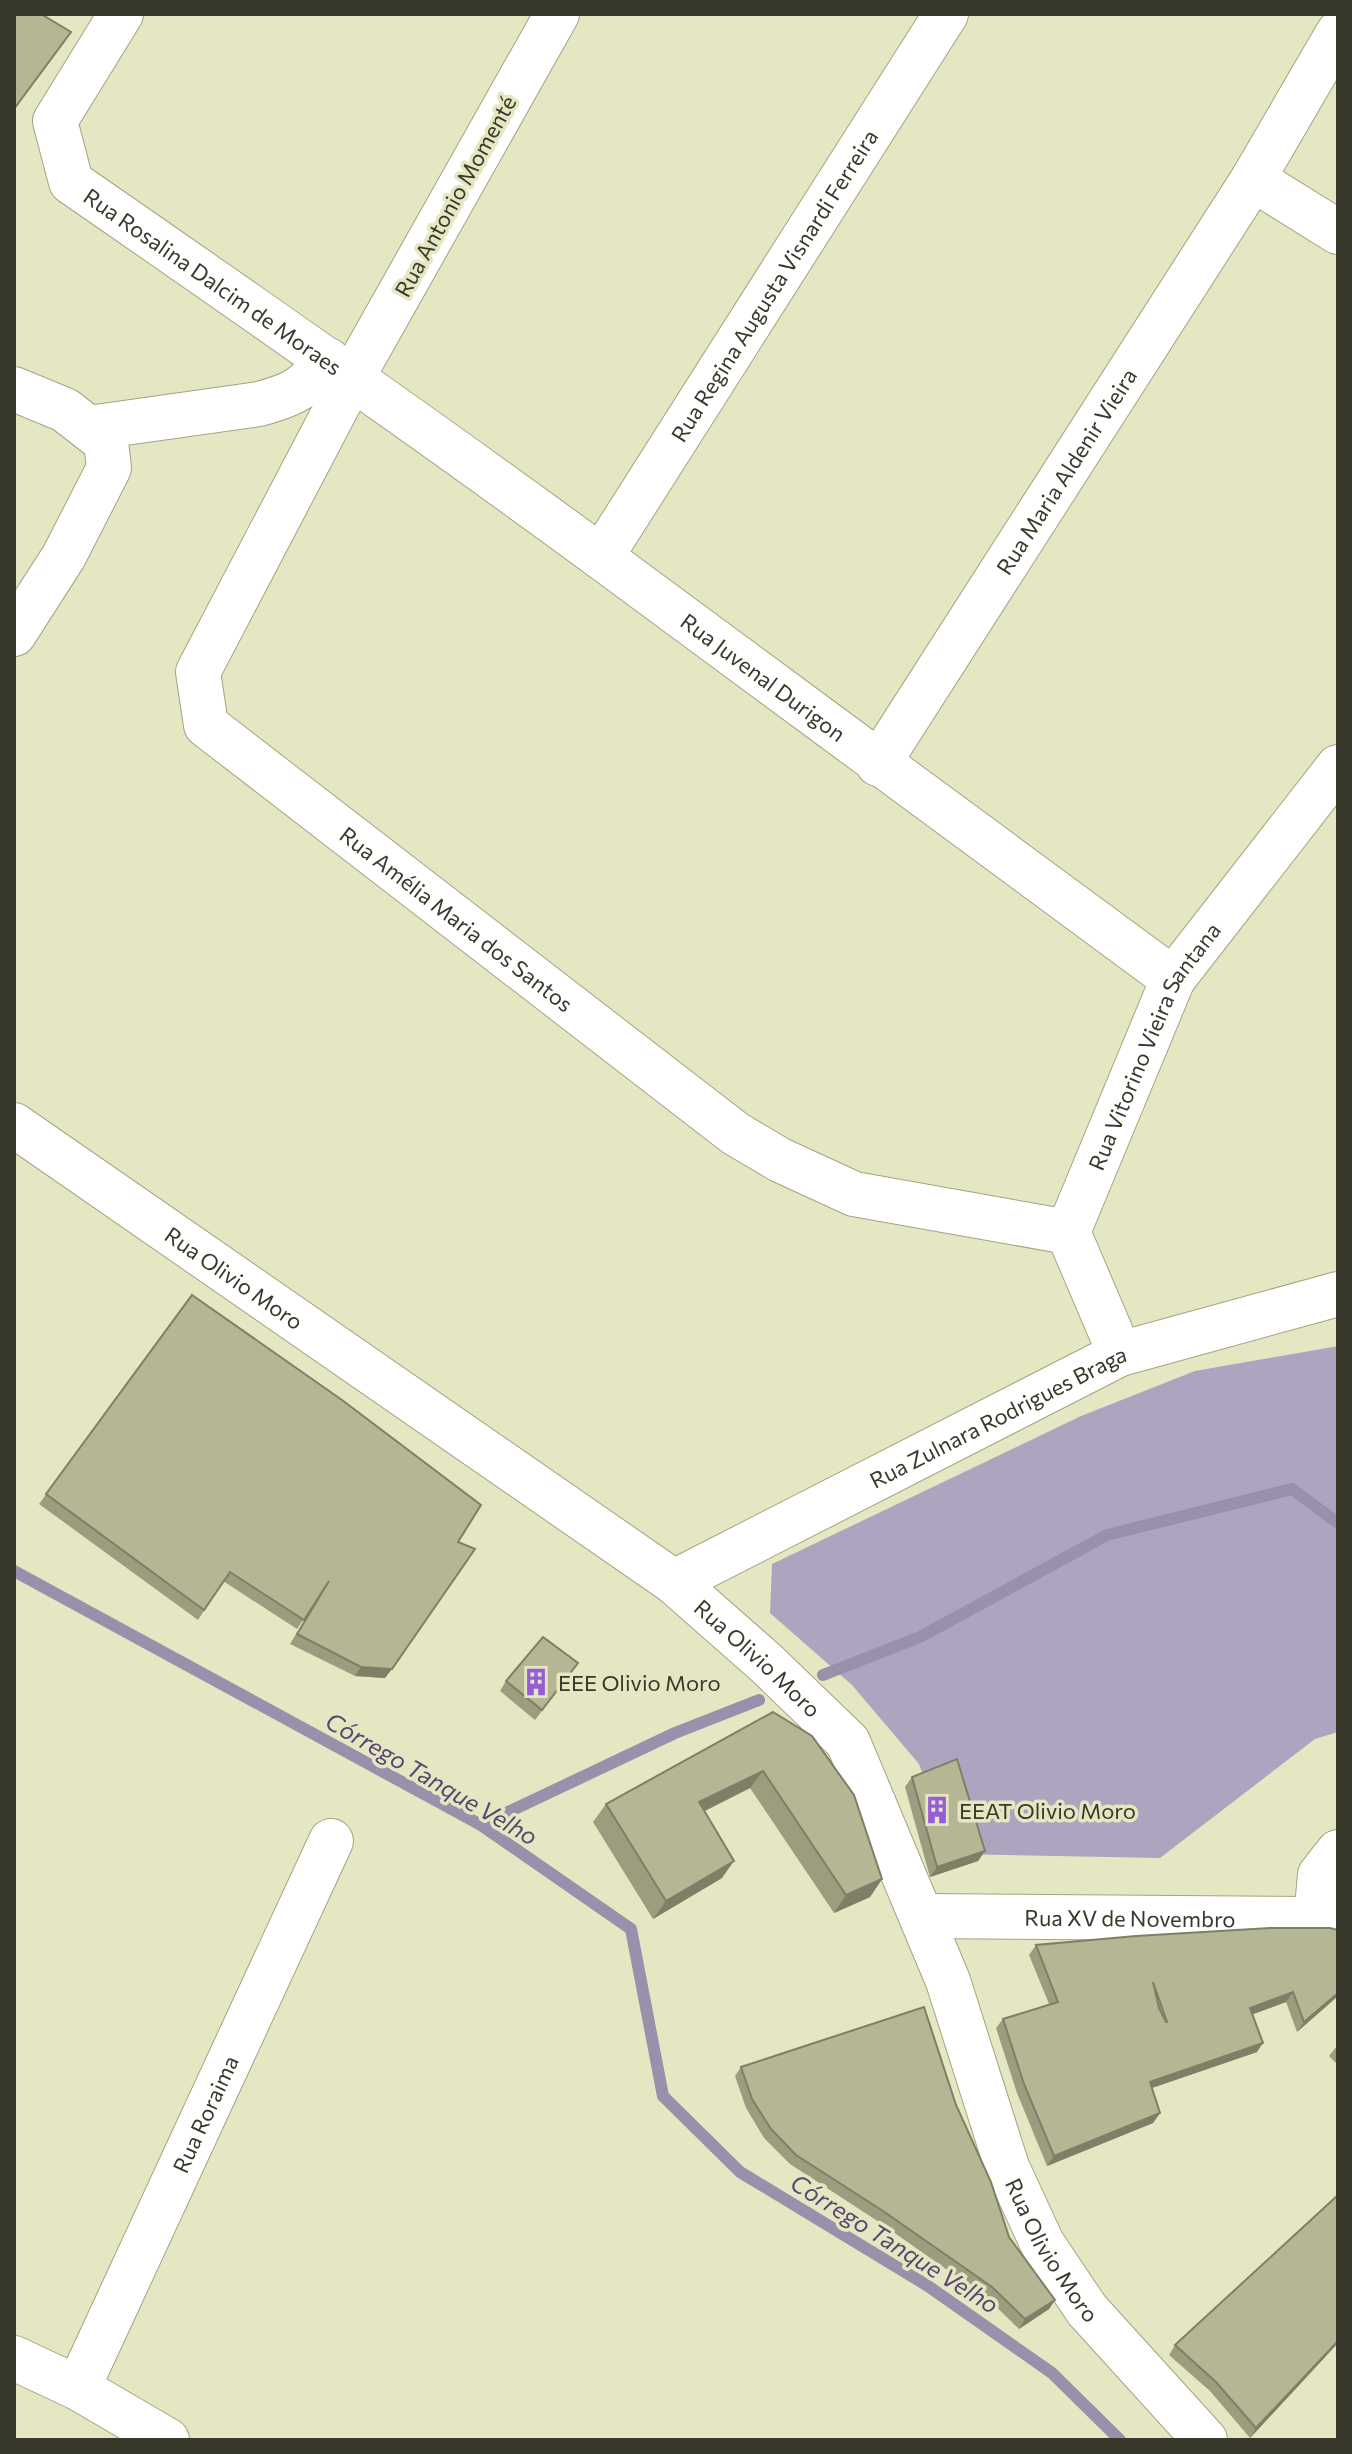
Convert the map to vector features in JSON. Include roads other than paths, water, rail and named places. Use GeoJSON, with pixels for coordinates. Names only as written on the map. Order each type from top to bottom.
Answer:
{"type":"FeatureCollection","features":[{"type":"Feature","properties":{"kind":"street","name":"Rua Rosalina Dalcim de Moraes"},"geometry":{"type":"LineString","coordinates":[[121,14],[55,121],[71,182],[340,369]]}},
{"type":"Feature","properties":{"kind":"street","name":"Rua Antonio Momenté"},"geometry":{"type":"LineString","coordinates":[[340,369],[557,14]]}},
{"type":"Feature","properties":{"kind":"street","name":"Rua Regina Augusta Visnardi Ferreira"},"geometry":{"type":"LineString","coordinates":[[601,557],[946,14]]}},
{"type":"Feature","properties":{"kind":"street","name":"Rua Maria Aldenir Vieira"},"geometry":{"type":"LineString","coordinates":[[878,764],[1253,179],[1338,33]]}},
{"type":"Feature","properties":{"kind":"street"},"geometry":{"type":"LineString","coordinates":[[1253,179],[1338,232]]}},
{"type":"Feature","properties":{"kind":"street"},"geometry":{"type":"LineString","coordinates":[[89,428],[259,404],[285,397],[340,369]]}},
{"type":"Feature","properties":{"kind":"street","name":"Rua Juvenal Durigon"},"geometry":{"type":"LineString","coordinates":[[340,369],[601,557],[1173,979]]}},
{"type":"Feature","properties":{"kind":"street","name":"Rua Amélia Maria dos Santos"},"geometry":{"type":"LineString","coordinates":[[340,369],[198,672],[206,725],[736,1134],[780,1160],[854,1194],[1068,1232]]}},
{"type":"Feature","properties":{"kind":"street"},"geometry":{"type":"LineString","coordinates":[[14,389],[65,410],[106,442],[109,468],[64,556],[14,634]]}},
{"type":"Feature","properties":{"kind":"street","name":"Rua Vitorino Vieira Santana"},"geometry":{"type":"LineString","coordinates":[[1068,1232],[1173,979],[1338,767]]}},
{"type":"Feature","properties":{"kind":"street","name":"Rua Olivio Moro"},"geometry":{"type":"LineString","coordinates":[[14,1125],[674,1582],[766,1663],[848,1742],[948,1981],[1007,2167],[1042,2243],[1087,2310],[1205,2440]]}},
{"type":"Feature","properties":{"kind":"street"},"geometry":{"type":"LineString","coordinates":[[1068,1232],[1120,1354]]}},
{"type":"Feature","properties":{"kind":"street","name":"Rua Zulnara Rodrigues Braga"},"geometry":{"type":"LineString","coordinates":[[674,1582],[1120,1354],[1338,1294]]}},
{"type":"Feature","properties":{"kind":"street","name":"Rua Roraima"},"geometry":{"type":"LineString","coordinates":[[78,2388],[331,1841]]}},
{"type":"Feature","properties":{"kind":"street"},"geometry":{"type":"LineString","coordinates":[[1327,1920],[1320,1875],[1338,1852]]}},
{"type":"Feature","properties":{"kind":"street","name":"Rua XV de Novembro"},"geometry":{"type":"LineString","coordinates":[[922,1916],[1327,1920]]}},
{"type":"Feature","properties":{"kind":"street"},"geometry":{"type":"LineString","coordinates":[[14,2358],[78,2388],[167,2440]]}},
{"type":"Feature","properties":{"kind":"waterway"},"geometry":{"type":"LineString","coordinates":[[823,1675],[920,1637],[1107,1535],[1292,1489],[1338,1523]]}},
{"type":"Feature","properties":{"kind":"waterway","name":"Córrego Tanque Velho"},"geometry":{"type":"LineString","coordinates":[[14,1571],[481,1825],[631,1929],[663,2096],[740,2172],[928,2286],[1052,2373],[1120,2440]]}},
{"type":"Feature","properties":{"kind":"waterway"},"geometry":{"type":"LineString","coordinates":[[481,1825],[675,1733],[759,1700]]}},
{"type":"Feature","properties":{"kind":"place","name":"EEE Olivio Moro"},"geometry":{"type":"Point","coordinates":[536,1682]}},
{"type":"Feature","properties":{"kind":"place","name":"EEAT Olivio Moro"},"geometry":{"type":"Point","coordinates":[937,1810]}}]}
